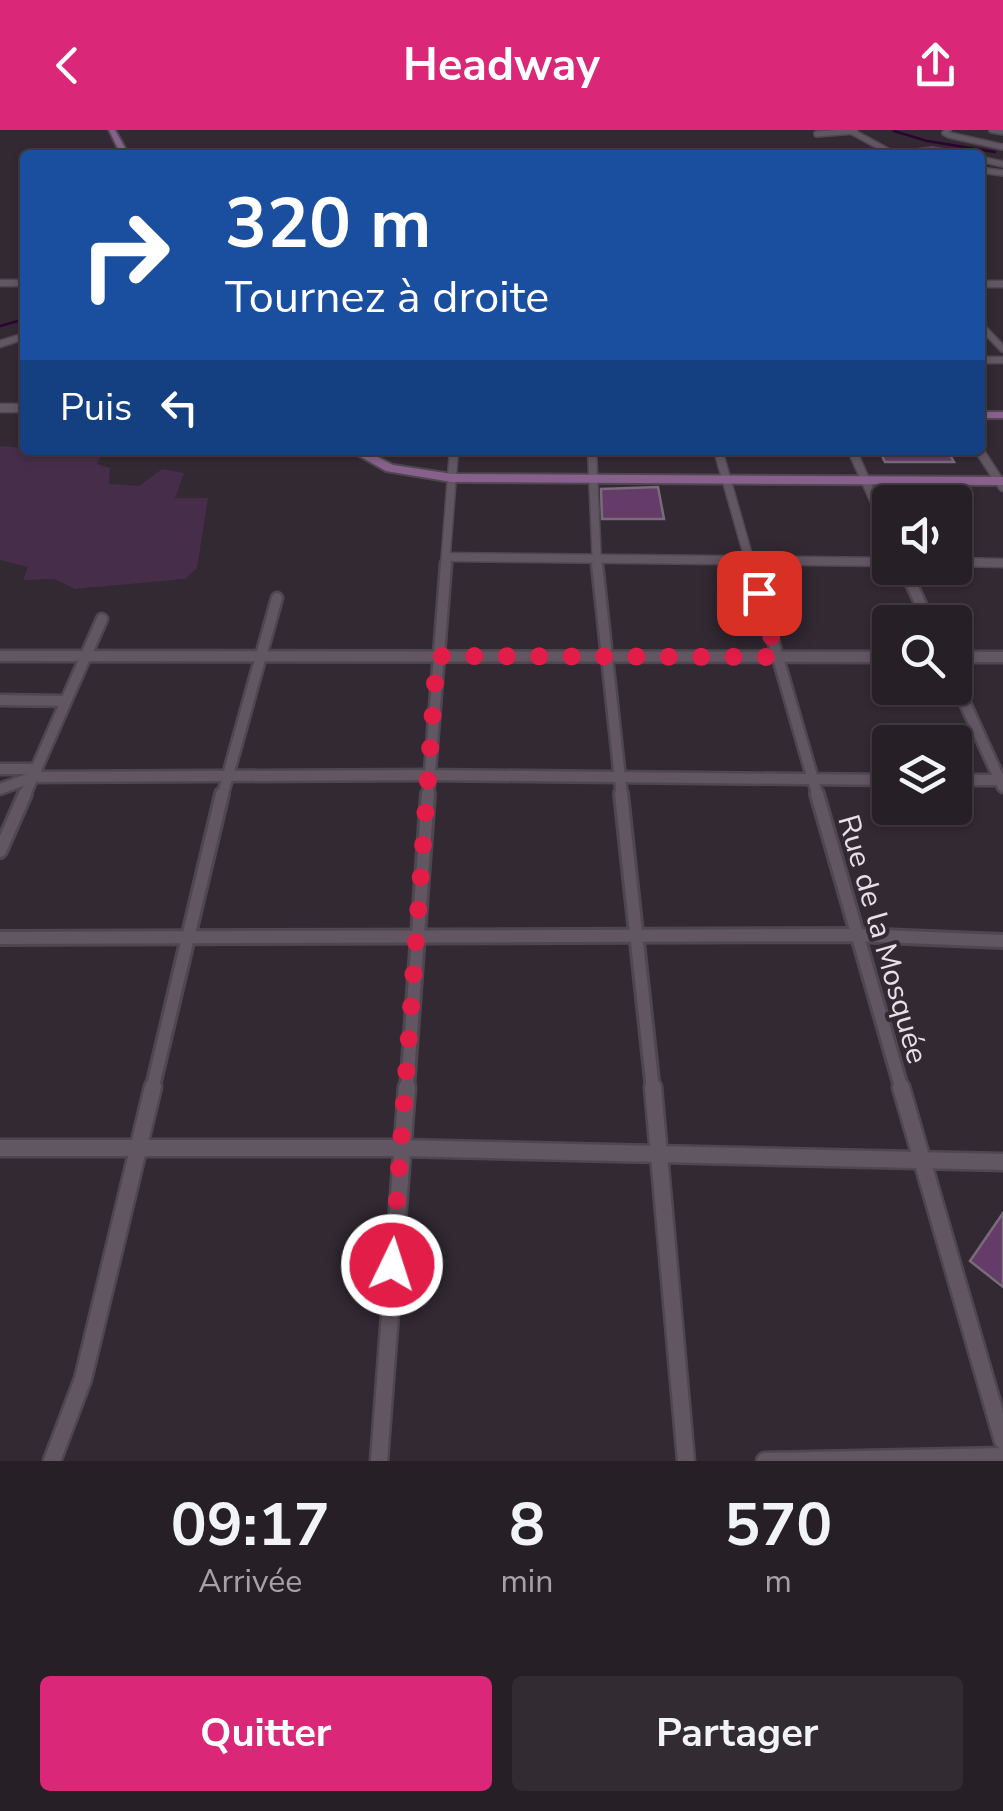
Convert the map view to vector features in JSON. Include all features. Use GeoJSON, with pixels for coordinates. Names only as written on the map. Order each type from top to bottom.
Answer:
{"type":"FeatureCollection","features":[{"type":"Feature","properties":{"kind":"main road"},"geometry":{"type":"LineString","coordinates":[[365,455],[390,468],[452,478],[1002,483]]}},
{"type":"Feature","properties":{"kind":"street"},"geometry":{"type":"LineString","coordinates":[[817,134],[859,130]]}},
{"type":"Feature","properties":{"kind":"street"},"geometry":{"type":"LineString","coordinates":[[932,130],[1003,146]]}},
{"type":"Feature","properties":{"kind":"street"},"geometry":{"type":"LineString","coordinates":[[992,130],[1003,132]]}},
{"type":"Feature","properties":{"kind":"street"},"geometry":{"type":"LineString","coordinates":[[850,131],[885,150]]}},
{"type":"Feature","properties":{"kind":"street"},"geometry":{"type":"LineString","coordinates":[[985,330],[1003,349]]}},
{"type":"Feature","properties":{"kind":"street"},"geometry":{"type":"LineString","coordinates":[[378,1461],[454,455]]}},
{"type":"Feature","properties":{"kind":"street"},"geometry":{"type":"LineString","coordinates":[[592,455],[596,558],[660,1154],[686,1461]]}},
{"type":"Feature","properties":{"kind":"street","name":"Rue de la Mosquée"},"geometry":{"type":"LineString","coordinates":[[719,455],[1003,1441]]}},
{"type":"Feature","properties":{"kind":"street"},"geometry":{"type":"LineString","coordinates":[[854,455],[872,496]]}},
{"type":"Feature","properties":{"kind":"street"},"geometry":{"type":"LineString","coordinates":[[983,455],[1002,483]]}},
{"type":"Feature","properties":{"kind":"street"},"geometry":{"type":"LineString","coordinates":[[446,557],[872,562]]}},
{"type":"Feature","properties":{"kind":"street"},"geometry":{"type":"LineString","coordinates":[[972,562],[1003,562]]}},
{"type":"Feature","properties":{"kind":"street"},"geometry":{"type":"LineString","coordinates":[[52,1461],[83,1379],[226,779],[277,598]]}},
{"type":"Feature","properties":{"kind":"street"},"geometry":{"type":"LineString","coordinates":[[0,851],[102,619]]}},
{"type":"Feature","properties":{"kind":"street"},"geometry":{"type":"LineString","coordinates":[[0,656],[872,657]]}},
{"type":"Feature","properties":{"kind":"street"},"geometry":{"type":"LineString","coordinates":[[972,657],[1003,657]]}},
{"type":"Feature","properties":{"kind":"street"},"geometry":{"type":"LineString","coordinates":[[0,700],[64,701]]}},
{"type":"Feature","properties":{"kind":"street"},"geometry":{"type":"LineString","coordinates":[[967,705],[1002,782],[972,781]]}},
{"type":"Feature","properties":{"kind":"street"},"geometry":{"type":"LineString","coordinates":[[0,769],[226,779],[428,776],[872,780]]}},
{"type":"Feature","properties":{"kind":"street"},"geometry":{"type":"LineString","coordinates":[[0,789],[35,773]]}},
{"type":"Feature","properties":{"kind":"street"},"geometry":{"type":"LineString","coordinates":[[0,938],[634,934],[856,935],[1003,941]]}},
{"type":"Feature","properties":{"kind":"street"},"geometry":{"type":"LineString","coordinates":[[0,1148],[400,1148],[1003,1162]]}},
{"type":"Feature","properties":{"kind":"street"},"geometry":{"type":"LineString","coordinates":[[765,1461],[1003,1456]]}},
{"type":"Feature","properties":{"kind":"shaded area"},"geometry":{"type":"Polygon","coordinates":[[[0,446],[20,448],[20,455],[102,455],[97,464],[110,468],[109,484],[139,486],[162,469],[184,473],[175,498],[208,498],[197,568],[185,579],[75,589],[54,579],[23,580],[28,567],[0,560],[0,446]]]}},
{"type":"Feature","properties":{"kind":"building"},"geometry":{"type":"Polygon","coordinates":[[[882,455],[950,455],[954,462],[885,462],[882,455]]]}},
{"type":"Feature","properties":{"kind":"building"},"geometry":{"type":"Polygon","coordinates":[[[658,487],[664,519],[602,519],[601,489],[658,487]]]}},
{"type":"Feature","properties":{"kind":"building"},"geometry":{"type":"Polygon","coordinates":[[[1003,1213],[1003,1287],[970,1261],[1003,1213]]]}},
{"type":"Feature","properties":{"kind":"waterway"},"geometry":{"type":"LineString","coordinates":[[894,131],[983,150]]}},
{"type":"Feature","properties":{"kind":"waterway"},"geometry":{"type":"LineString","coordinates":[[985,150],[995,152]]}},
{"type":"Feature","properties":{"kind":"waterway"},"geometry":{"type":"LineString","coordinates":[[0,326],[20,320]]}},
{"type":"Feature","properties":{"kind":"route"},"geometry":{"type":"LineString","coordinates":[[392,1265],[437,656],[777,657],[759,593]]}}]}
